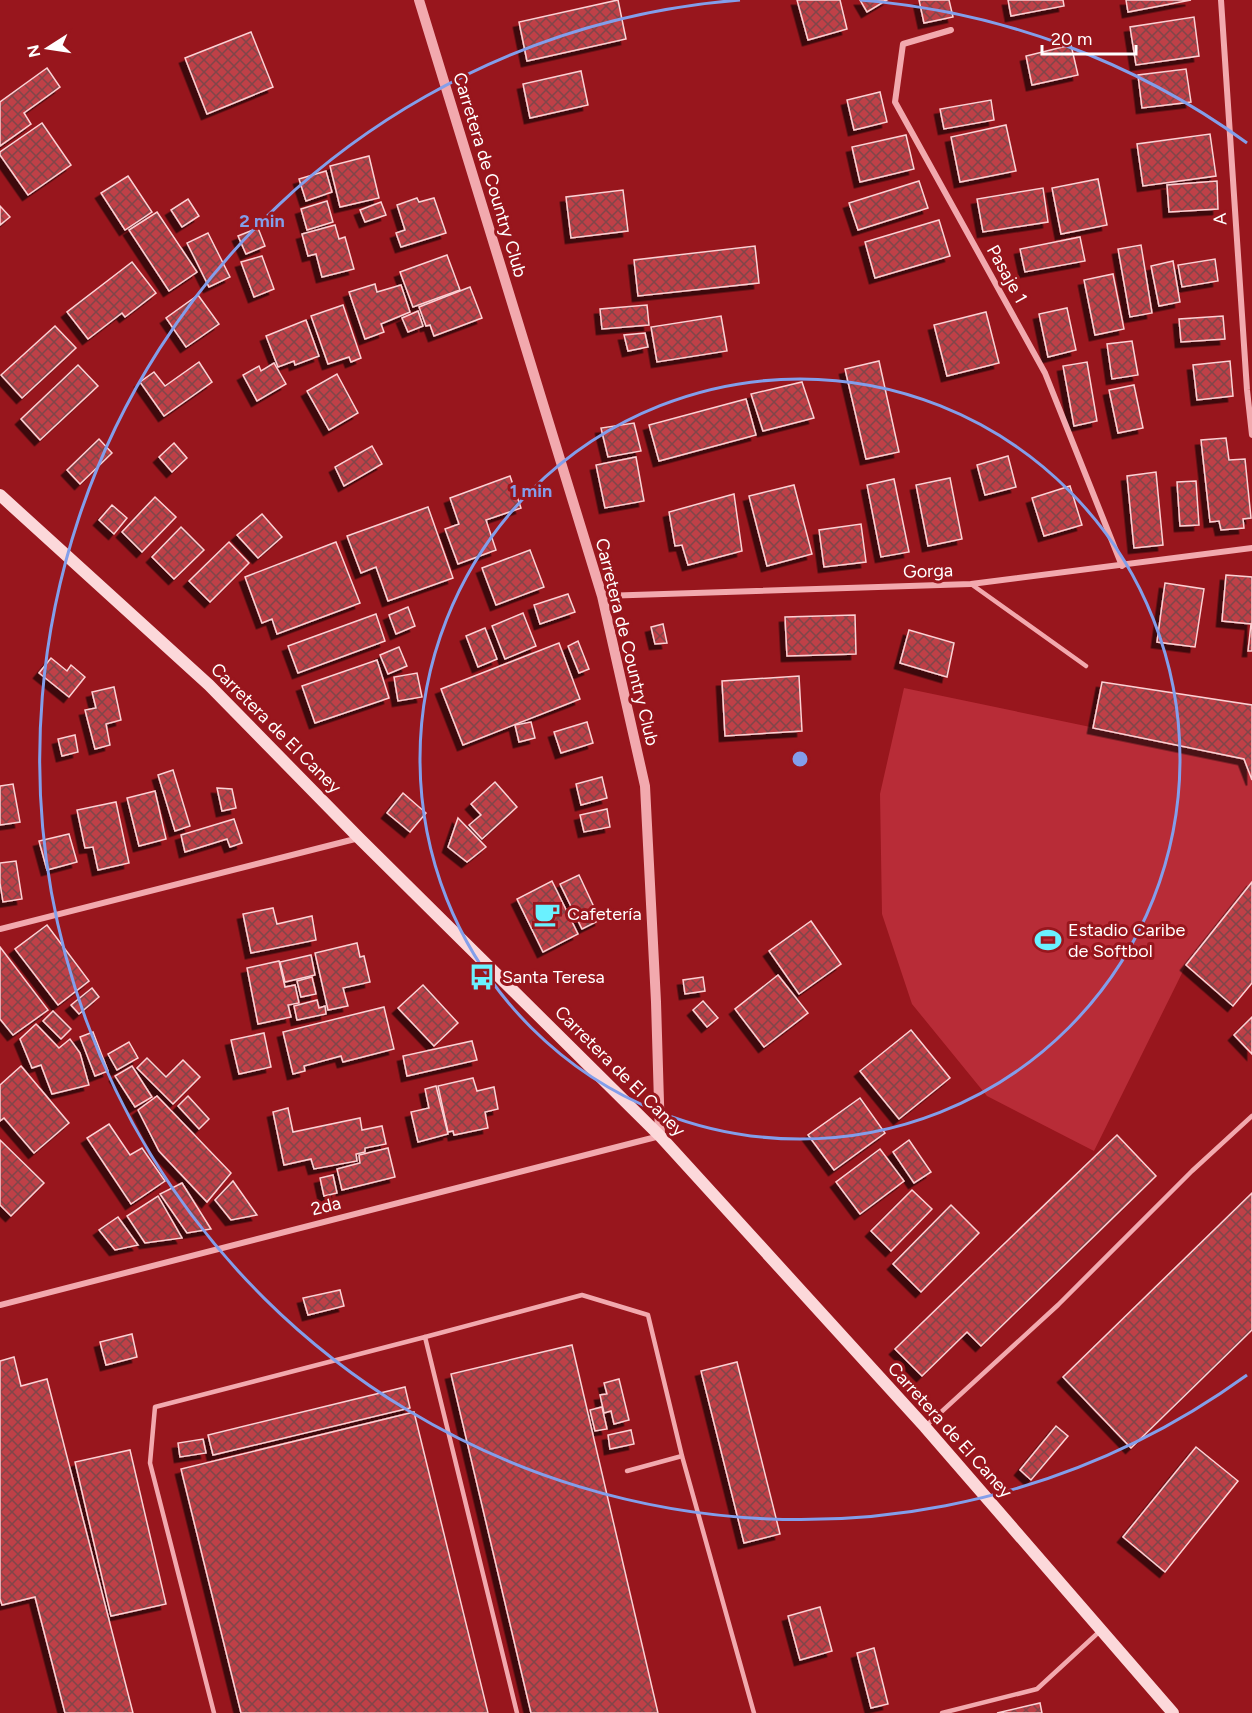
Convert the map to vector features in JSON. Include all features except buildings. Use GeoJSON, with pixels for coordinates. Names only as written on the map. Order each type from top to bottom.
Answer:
{"type":"FeatureCollection","features":[{"type":"Feature","properties":{"kind":"main road","name":"Carretera de El Caney"},"geometry":{"type":"LineString","coordinates":[[0,495],[209,685],[359,838],[660,1136],[925,1427],[1173,1713]]}},
{"type":"Feature","properties":{"kind":"street","name":"Carretera de Country Club"},"geometry":{"type":"LineString","coordinates":[[419,0],[602,596],[645,786],[660,1136]]}},
{"type":"Feature","properties":{"kind":"street","name":"A"},"geometry":{"type":"LineString","coordinates":[[1221,0],[1252,435]]}},
{"type":"Feature","properties":{"kind":"street","name":"Pasaje 1"},"geometry":{"type":"LineString","coordinates":[[951,30],[903,44],[895,102],[1045,374],[1122,566]]}},
{"type":"Feature","properties":{"kind":"street","name":"Gorga"},"geometry":{"type":"LineString","coordinates":[[602,596],[971,584],[1252,549]]}},
{"type":"Feature","properties":{"kind":"street"},"geometry":{"type":"LineString","coordinates":[[0,929],[359,838]]}},
{"type":"Feature","properties":{"kind":"street","name":"2da"},"geometry":{"type":"LineString","coordinates":[[0,1305],[660,1136]]}},
{"type":"Feature","properties":{"kind":"lane"},"geometry":{"type":"LineString","coordinates":[[971,584],[1086,666]]}},
{"type":"Feature","properties":{"kind":"lane"},"geometry":{"type":"LineString","coordinates":[[925,1427],[1058,1305],[1192,1171],[1252,1116]]}},
{"type":"Feature","properties":{"kind":"lane"},"geometry":{"type":"LineString","coordinates":[[214,1713],[150,1463],[155,1407],[582,1295],[648,1315],[682,1456],[754,1713]]}},
{"type":"Feature","properties":{"kind":"lane"},"geometry":{"type":"LineString","coordinates":[[425,1337],[517,1713]]}},
{"type":"Feature","properties":{"kind":"lane"},"geometry":{"type":"LineString","coordinates":[[627,1471],[682,1456]]}},
{"type":"Feature","properties":{"kind":"lane"},"geometry":{"type":"LineString","coordinates":[[942,1713],[1037,1689],[1101,1630]]}},
{"type":"Feature","properties":{"kind":"shaded area","name":"Estadio Caribe de Softbol"},"geometry":{"type":"Polygon","coordinates":[[[904,688],[1244,759],[1252,780],[1252,882],[1186,965],[1094,1151],[987,1096],[912,1004],[882,914],[880,794],[904,688]]]}},
{"type":"Feature","properties":{"kind":"place","name":"Cafetería"},"geometry":{"type":"Point","coordinates":[547,914]}},
{"type":"Feature","properties":{"kind":"place","name":"Estadio Caribe de Softbol"},"geometry":{"type":"Point","coordinates":[1048,940]}},
{"type":"Feature","properties":{"kind":"place","name":"Santa Teresa"},"geometry":{"type":"Point","coordinates":[482,977]}}]}
